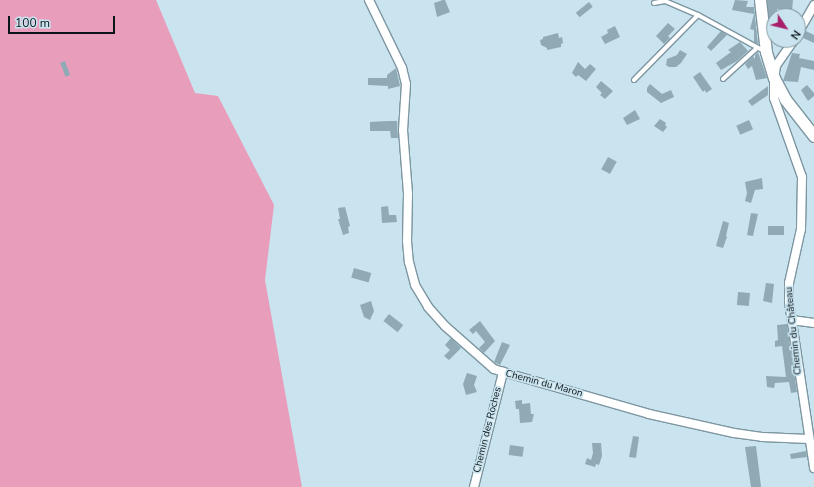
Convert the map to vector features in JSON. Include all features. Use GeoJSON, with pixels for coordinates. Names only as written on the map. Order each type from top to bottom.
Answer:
{"type":"FeatureCollection","features":[{"type":"Feature","properties":{"kind":"street","name":"Chemin du Maron"},"geometry":{"type":"LineString","coordinates":[[369,0],[402,68],[406,84],[403,130],[408,210],[407,241],[409,262],[415,285],[428,307],[445,326],[494,369],[503,372],[649,414],[734,433],[762,437],[809,439]]}},
{"type":"Feature","properties":{"kind":"street"},"geometry":{"type":"LineString","coordinates":[[760,0],[762,50],[785,99],[814,136]]}},
{"type":"Feature","properties":{"kind":"street"},"geometry":{"type":"LineString","coordinates":[[806,19],[814,5]]}},
{"type":"Feature","properties":{"kind":"street","name":"Chemin du Château"},"geometry":{"type":"LineString","coordinates":[[788,48],[776,66],[774,78],[774,98],[802,178],[800,229],[789,283],[789,302],[814,468]]}},
{"type":"Feature","properties":{"kind":"street"},"geometry":{"type":"LineString","coordinates":[[792,320],[814,323]]}},
{"type":"Feature","properties":{"kind":"street","name":"Chemin des Roches"},"geometry":{"type":"LineString","coordinates":[[474,487],[503,372]]}},
{"type":"Feature","properties":{"kind":"lane"},"geometry":{"type":"LineString","coordinates":[[654,2],[665,1],[698,16],[762,50],[723,79]]}},
{"type":"Feature","properties":{"kind":"lane"},"geometry":{"type":"LineString","coordinates":[[634,80],[698,16]]}},
{"type":"Feature","properties":{"kind":"shaded area"},"geometry":{"type":"Polygon","coordinates":[[[0,0],[156,0],[195,93],[218,96],[274,205],[265,280],[302,487],[0,487],[0,0]]]}},
{"type":"Feature","properties":{"kind":"building"},"geometry":{"type":"Polygon","coordinates":[[[445,0],[450,12],[437,17],[434,3],[445,0]]]}},
{"type":"Feature","properties":{"kind":"building"},"geometry":{"type":"Polygon","coordinates":[[[735,0],[748,1],[746,7],[754,7],[758,44],[754,42],[754,30],[750,29],[754,14],[732,10],[735,0]]]}},
{"type":"Feature","properties":{"kind":"building"},"geometry":{"type":"Polygon","coordinates":[[[767,0],[793,0],[792,8],[768,8],[767,0]]]}},
{"type":"Feature","properties":{"kind":"building"},"geometry":{"type":"Polygon","coordinates":[[[589,2],[593,7],[580,17],[576,13],[589,2]]]}},
{"type":"Feature","properties":{"kind":"building"},"geometry":{"type":"Polygon","coordinates":[[[668,23],[675,29],[668,36],[670,38],[664,44],[656,36],[668,23]]]}},
{"type":"Feature","properties":{"kind":"building"},"geometry":{"type":"Polygon","coordinates":[[[615,26],[620,37],[605,44],[601,37],[608,33],[607,30],[615,26]]]}},
{"type":"Feature","properties":{"kind":"building"},"geometry":{"type":"Polygon","coordinates":[[[721,31],[727,35],[711,51],[707,47],[721,31]]]}},
{"type":"Feature","properties":{"kind":"building"},"geometry":{"type":"Polygon","coordinates":[[[806,31],[814,35],[814,43],[806,39],[806,31]]]}},
{"type":"Feature","properties":{"kind":"building"},"geometry":{"type":"Polygon","coordinates":[[[558,33],[559,38],[562,37],[563,43],[561,44],[561,47],[547,50],[547,48],[541,45],[540,40],[543,39],[543,37],[558,33]]]}},
{"type":"Feature","properties":{"kind":"building"},"geometry":{"type":"Polygon","coordinates":[[[740,42],[748,51],[737,61],[721,70],[716,63],[731,52],[728,50],[740,42]]]}},
{"type":"Feature","properties":{"kind":"building"},"geometry":{"type":"Polygon","coordinates":[[[680,50],[687,54],[681,63],[676,67],[669,67],[666,65],[667,59],[677,55],[680,50]]]}},
{"type":"Feature","properties":{"kind":"building"},"geometry":{"type":"Polygon","coordinates":[[[758,52],[767,78],[756,80],[752,66],[748,69],[745,64],[753,56],[755,59],[755,55],[758,52]]]}},
{"type":"Feature","properties":{"kind":"building"},"geometry":{"type":"Polygon","coordinates":[[[792,53],[800,54],[799,58],[814,61],[814,70],[801,67],[798,82],[783,81],[792,53]]]}},
{"type":"Feature","properties":{"kind":"building"},"geometry":{"type":"Polygon","coordinates":[[[65,61],[70,75],[65,77],[60,63],[65,61]]]}},
{"type":"Feature","properties":{"kind":"building"},"geometry":{"type":"Polygon","coordinates":[[[578,62],[585,69],[590,64],[596,69],[586,81],[578,75],[576,77],[572,73],[578,62]]]}},
{"type":"Feature","properties":{"kind":"building"},"geometry":{"type":"Polygon","coordinates":[[[396,68],[400,86],[388,89],[388,86],[368,85],[368,78],[387,78],[387,75],[396,68]]]}},
{"type":"Feature","properties":{"kind":"building"},"geometry":{"type":"Polygon","coordinates":[[[700,72],[712,89],[706,93],[705,90],[703,92],[693,77],[700,72]]]}},
{"type":"Feature","properties":{"kind":"building"},"geometry":{"type":"Polygon","coordinates":[[[601,81],[613,91],[605,99],[600,95],[602,93],[596,87],[601,81]]]}},
{"type":"Feature","properties":{"kind":"building"},"geometry":{"type":"Polygon","coordinates":[[[650,84],[662,94],[671,90],[674,97],[661,103],[647,92],[647,88],[650,84]]]}},
{"type":"Feature","properties":{"kind":"building"},"geometry":{"type":"Polygon","coordinates":[[[807,85],[814,93],[814,96],[808,101],[801,90],[807,85]]]}},
{"type":"Feature","properties":{"kind":"building"},"geometry":{"type":"Polygon","coordinates":[[[768,86],[768,95],[752,106],[748,101],[768,86]]]}},
{"type":"Feature","properties":{"kind":"building"},"geometry":{"type":"Polygon","coordinates":[[[635,110],[640,119],[627,125],[623,118],[635,110]]]}},
{"type":"Feature","properties":{"kind":"building"},"geometry":{"type":"Polygon","coordinates":[[[660,119],[666,123],[665,125],[667,127],[663,132],[654,126],[660,119]]]}},
{"type":"Feature","properties":{"kind":"building"},"geometry":{"type":"Polygon","coordinates":[[[749,120],[753,129],[740,135],[736,126],[749,120]]]}},
{"type":"Feature","properties":{"kind":"building"},"geometry":{"type":"Polygon","coordinates":[[[397,121],[398,138],[391,138],[390,131],[370,131],[370,122],[397,121]]]}},
{"type":"Feature","properties":{"kind":"building"},"geometry":{"type":"Polygon","coordinates":[[[608,157],[617,162],[610,174],[601,169],[608,157]]]}},
{"type":"Feature","properties":{"kind":"building"},"geometry":{"type":"Polygon","coordinates":[[[762,178],[763,189],[755,190],[751,203],[745,201],[747,193],[745,182],[762,178]]]}},
{"type":"Feature","properties":{"kind":"building"},"geometry":{"type":"Polygon","coordinates":[[[388,206],[389,215],[396,215],[397,222],[382,223],[381,207],[388,206]]]}},
{"type":"Feature","properties":{"kind":"building"},"geometry":{"type":"Polygon","coordinates":[[[345,207],[350,226],[348,227],[349,233],[343,235],[338,219],[340,219],[338,208],[345,207]]]}},
{"type":"Feature","properties":{"kind":"building"},"geometry":{"type":"Polygon","coordinates":[[[751,213],[758,214],[753,236],[747,235],[751,213]]]}},
{"type":"Feature","properties":{"kind":"building"},"geometry":{"type":"Polygon","coordinates":[[[723,221],[729,223],[727,237],[723,248],[716,246],[723,221]]]}},
{"type":"Feature","properties":{"kind":"building"},"geometry":{"type":"Polygon","coordinates":[[[768,226],[784,226],[784,235],[768,235],[768,226]]]}},
{"type":"Feature","properties":{"kind":"building"},"geometry":{"type":"Polygon","coordinates":[[[354,268],[371,273],[369,283],[351,278],[354,268]]]}},
{"type":"Feature","properties":{"kind":"building"},"geometry":{"type":"Polygon","coordinates":[[[766,283],[774,284],[772,303],[763,301],[766,283]]]}},
{"type":"Feature","properties":{"kind":"building"},"geometry":{"type":"Polygon","coordinates":[[[738,292],[750,293],[749,306],[737,305],[738,292]]]}},
{"type":"Feature","properties":{"kind":"building"},"geometry":{"type":"Polygon","coordinates":[[[371,301],[374,311],[370,320],[364,317],[360,305],[371,301]]]}},
{"type":"Feature","properties":{"kind":"building"},"geometry":{"type":"Polygon","coordinates":[[[389,314],[403,325],[398,332],[383,321],[389,314]]]}},
{"type":"Feature","properties":{"kind":"building"},"geometry":{"type":"Polygon","coordinates":[[[480,321],[495,341],[484,353],[479,348],[485,342],[476,331],[473,334],[469,330],[480,321]]]}},
{"type":"Feature","properties":{"kind":"building"},"geometry":{"type":"Polygon","coordinates":[[[787,324],[797,392],[791,393],[789,382],[775,383],[774,388],[767,387],[766,376],[786,377],[782,346],[775,347],[775,341],[778,340],[777,325],[787,324]]]}},
{"type":"Feature","properties":{"kind":"building"},"geometry":{"type":"Polygon","coordinates":[[[451,338],[461,348],[449,360],[444,356],[450,350],[445,345],[451,338]]]}},
{"type":"Feature","properties":{"kind":"building"},"geometry":{"type":"Polygon","coordinates":[[[502,342],[510,345],[500,365],[494,362],[502,342]]]}},
{"type":"Feature","properties":{"kind":"building"},"geometry":{"type":"Polygon","coordinates":[[[467,373],[477,376],[474,385],[477,392],[466,395],[463,384],[467,373]]]}},
{"type":"Feature","properties":{"kind":"building"},"geometry":{"type":"Polygon","coordinates":[[[522,400],[522,404],[530,403],[531,414],[534,414],[532,422],[520,423],[519,409],[516,409],[515,401],[522,400]]]}},
{"type":"Feature","properties":{"kind":"building"},"geometry":{"type":"Polygon","coordinates":[[[633,436],[639,437],[636,458],[629,457],[633,436]]]}},
{"type":"Feature","properties":{"kind":"building"},"geometry":{"type":"Polygon","coordinates":[[[592,443],[601,443],[602,456],[599,465],[596,464],[595,467],[585,464],[587,458],[591,460],[593,453],[592,443]]]}},
{"type":"Feature","properties":{"kind":"building"},"geometry":{"type":"Polygon","coordinates":[[[510,445],[524,447],[522,457],[509,455],[510,445]]]}},
{"type":"Feature","properties":{"kind":"building"},"geometry":{"type":"Polygon","coordinates":[[[756,446],[761,487],[751,487],[745,447],[756,446]]]}},
{"type":"Feature","properties":{"kind":"building"},"geometry":{"type":"Polygon","coordinates":[[[806,451],[807,457],[791,459],[790,454],[806,451]]]}}]}
